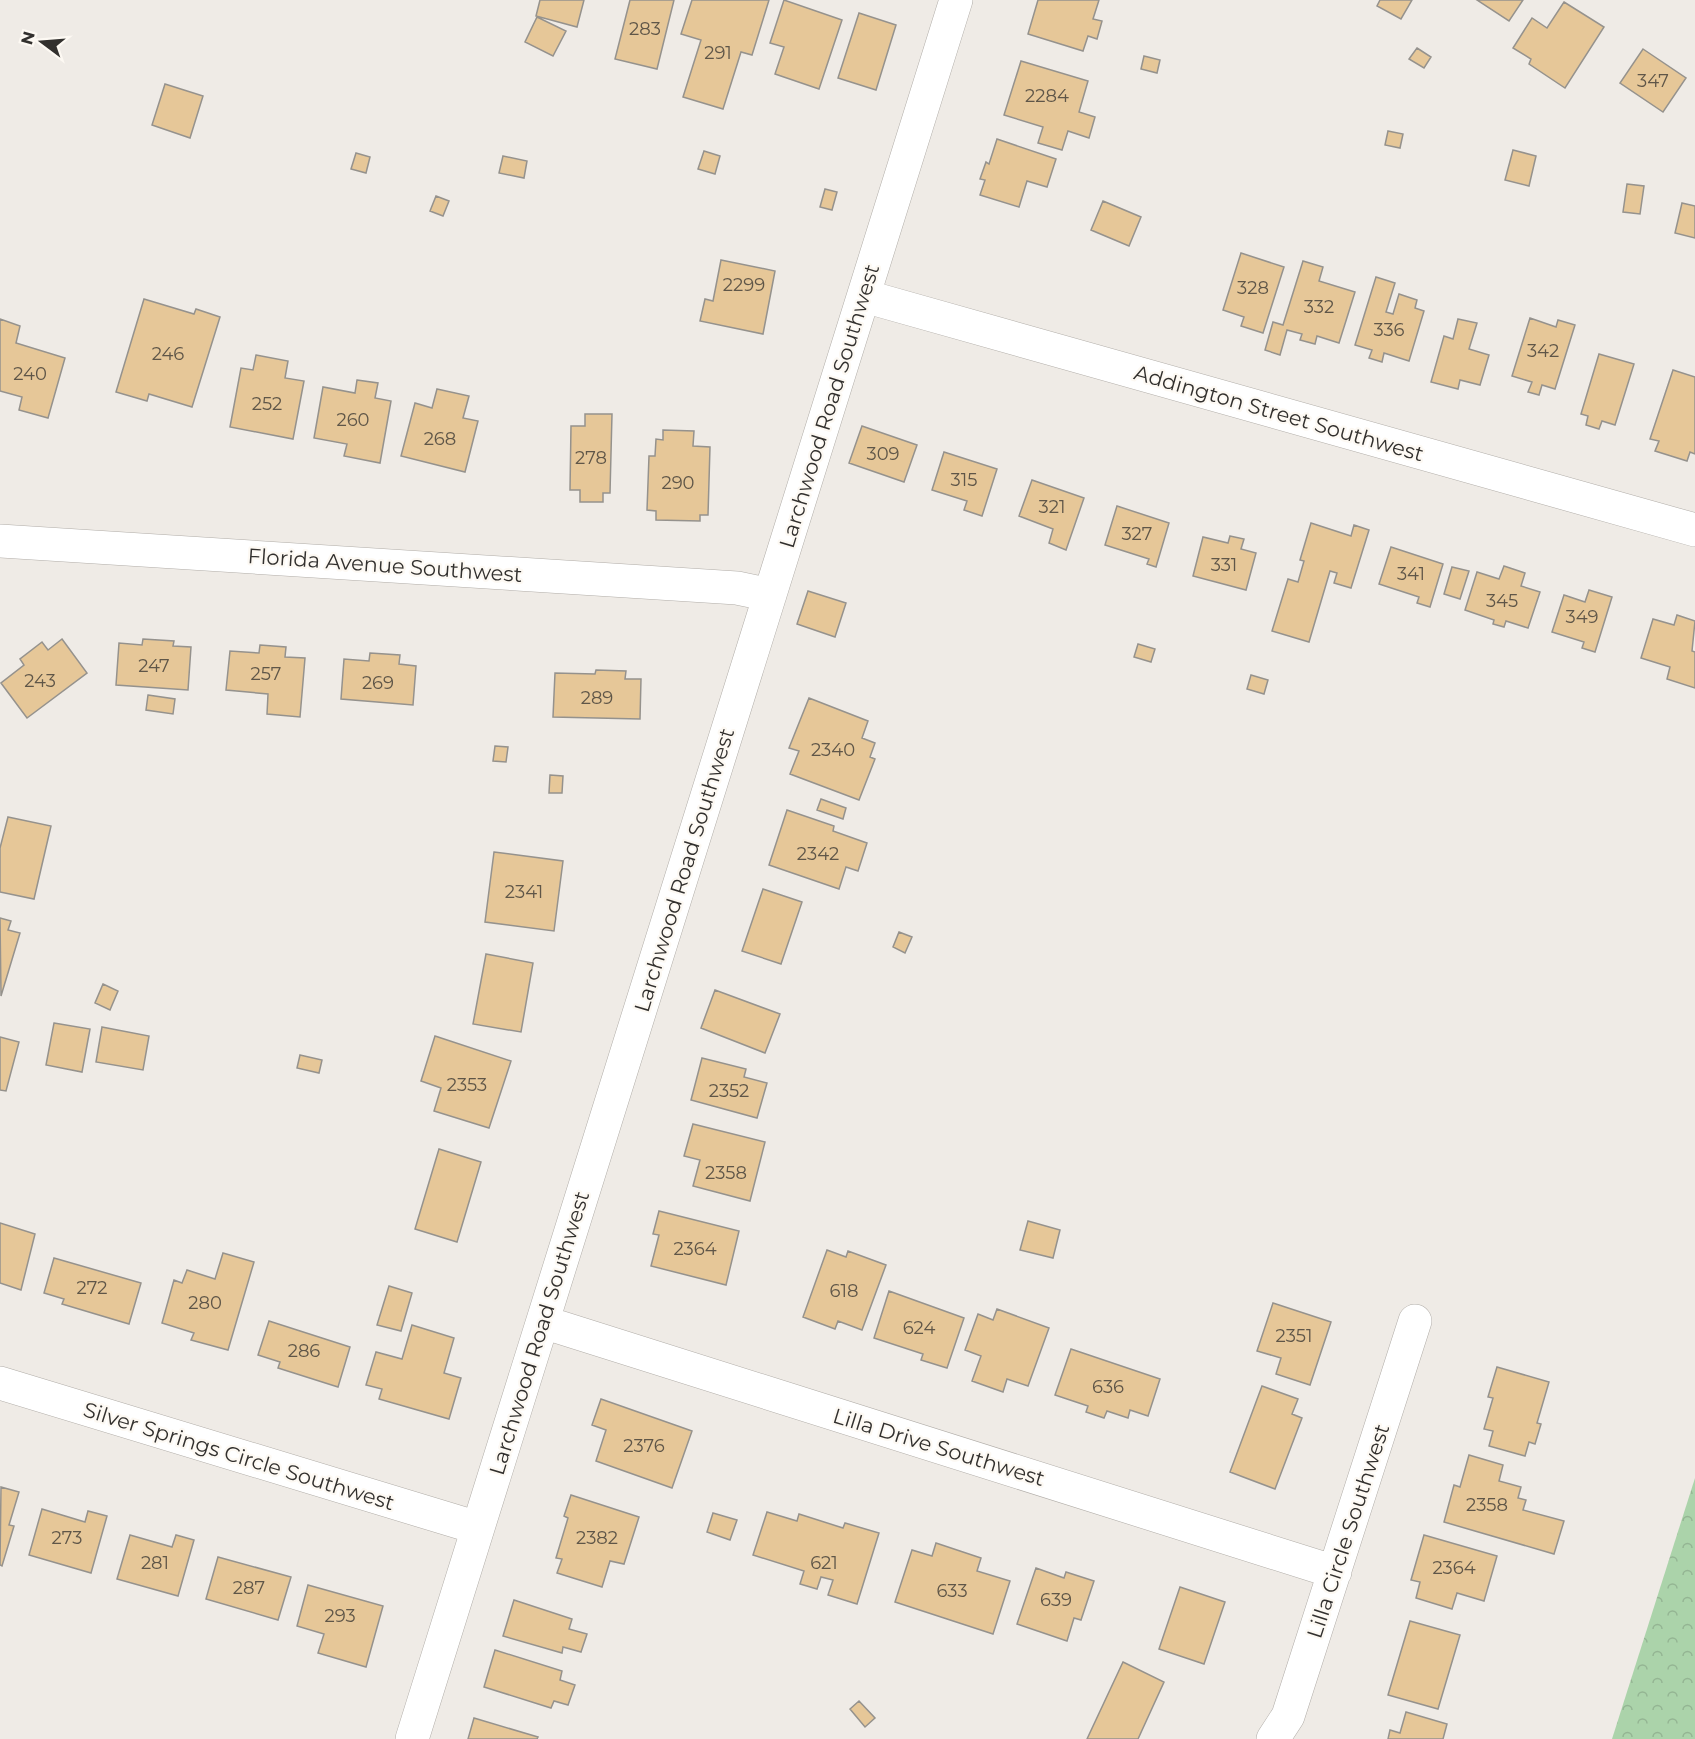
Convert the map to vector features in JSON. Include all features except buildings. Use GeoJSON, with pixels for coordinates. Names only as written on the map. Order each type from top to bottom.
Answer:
{"type":"FeatureCollection","features":[{"type":"Feature","properties":{"kind":"street","name":"Larchwood Road Southwest"},"geometry":{"type":"LineString","coordinates":[[412,1739],[956,0]]}},
{"type":"Feature","properties":{"kind":"street","name":"Addington Street Southwest"},"geometry":{"type":"LineString","coordinates":[[864,296],[1695,530]]}},
{"type":"Feature","properties":{"kind":"street","name":"Florida Avenue Southwest"},"geometry":{"type":"LineString","coordinates":[[0,541],[737,588],[770,595]]}},
{"type":"Feature","properties":{"kind":"street","name":"Lilla Circle Southwest"},"geometry":{"type":"LineString","coordinates":[[1273,1739],[1288,1716],[1415,1321]]}},
{"type":"Feature","properties":{"kind":"street","name":"Lilla Drive Southwest"},"geometry":{"type":"LineString","coordinates":[[543,1322],[1335,1572]]}},
{"type":"Feature","properties":{"kind":"street","name":"Silver Springs Circle Southwest"},"geometry":{"type":"LineString","coordinates":[[0,1383],[478,1528]]}},
{"type":"Feature","properties":{"kind":"green space"},"geometry":{"type":"Polygon","coordinates":[[[1695,1478],[1695,1739],[1612,1739],[1695,1478]]]}}]}
